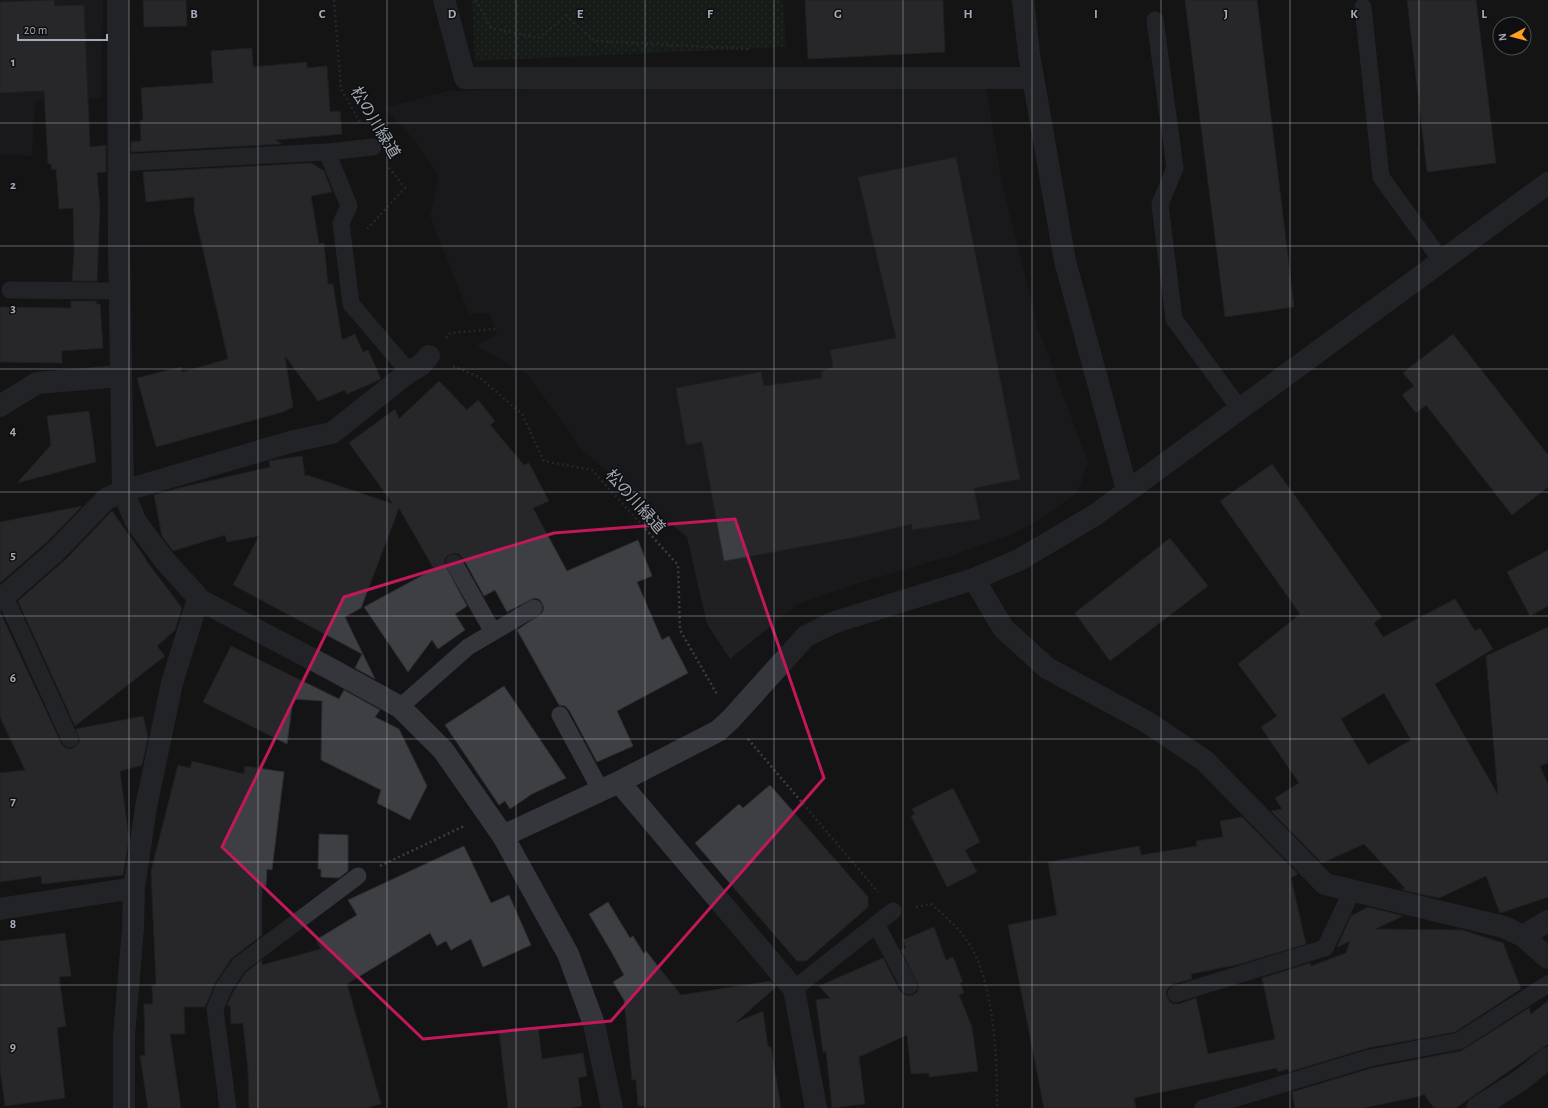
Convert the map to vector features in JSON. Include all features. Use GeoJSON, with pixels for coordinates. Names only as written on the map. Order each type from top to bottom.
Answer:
{"type":"FeatureCollection","features":[{"type":"Feature","properties":{"kind":"street"},"geometry":{"type":"LineString","coordinates":[[118,0],[119,290],[122,491],[136,522],[165,561],[197,596],[198,599],[400,707],[443,750],[503,836],[568,954],[594,1024],[612,1108]]}},
{"type":"Feature","properties":{"kind":"street"},"geometry":{"type":"LineString","coordinates":[[444,0],[465,78],[1033,78]]}},
{"type":"Feature","properties":{"kind":"street"},"geometry":{"type":"LineString","coordinates":[[1023,0],[1028,54],[1065,261],[1127,490]]}},
{"type":"Feature","properties":{"kind":"street"},"geometry":{"type":"LineString","coordinates":[[503,836],[610,787],[718,731],[731,719],[806,636],[835,622],[974,578],[1025,557],[1096,515],[1127,490],[1548,183]]}},
{"type":"Feature","properties":{"kind":"street"},"geometry":{"type":"LineString","coordinates":[[2,599],[56,550],[106,499],[122,491],[294,441],[332,433],[409,372],[421,366],[429,356]]}},
{"type":"Feature","properties":{"kind":"street"},"geometry":{"type":"LineString","coordinates":[[0,406],[37,383],[121,376]]}},
{"type":"Feature","properties":{"kind":"street"},"geometry":{"type":"LineString","coordinates":[[974,578],[1002,628],[1047,668],[1147,722],[1205,761],[1325,884],[1504,927],[1523,936],[1548,958]]}},
{"type":"Feature","properties":{"kind":"street"},"geometry":{"type":"LineString","coordinates":[[124,1108],[124,1036],[133,928],[134,888],[146,807],[172,683],[198,599]]}},
{"type":"Feature","properties":{"kind":"street"},"geometry":{"type":"LineString","coordinates":[[610,787],[794,989],[816,1108]]}},
{"type":"Feature","properties":{"kind":"street"},"geometry":{"type":"LineString","coordinates":[[0,909],[134,888]]}},
{"type":"Feature","properties":{"kind":"street"},"geometry":{"type":"LineString","coordinates":[[1523,936],[1548,921]]}},
{"type":"Feature","properties":{"kind":"street"},"geometry":{"type":"LineString","coordinates":[[1485,1106],[1548,1058]]}},
{"type":"Feature","properties":{"kind":"lane"},"geometry":{"type":"LineString","coordinates":[[1363,7],[1382,177],[1441,260]]}},
{"type":"Feature","properties":{"kind":"lane"},"geometry":{"type":"LineString","coordinates":[[1155,20],[1175,168],[1160,204],[1174,319],[1239,408]]}},
{"type":"Feature","properties":{"kind":"lane"},"geometry":{"type":"LineString","coordinates":[[119,163],[327,152],[373,147]]}},
{"type":"Feature","properties":{"kind":"lane"},"geometry":{"type":"LineString","coordinates":[[327,152],[349,206],[341,223],[351,304],[409,372]]}},
{"type":"Feature","properties":{"kind":"lane"},"geometry":{"type":"LineString","coordinates":[[10,290],[119,290]]}},
{"type":"Feature","properties":{"kind":"lane"},"geometry":{"type":"LineString","coordinates":[[454,563],[493,632]]}},
{"type":"Feature","properties":{"kind":"lane"},"geometry":{"type":"LineString","coordinates":[[2,599],[70,739]]}},
{"type":"Feature","properties":{"kind":"lane"},"geometry":{"type":"LineString","coordinates":[[400,707],[468,647],[534,608]]}},
{"type":"Feature","properties":{"kind":"lane"},"geometry":{"type":"LineString","coordinates":[[560,715],[610,787]]}},
{"type":"Feature","properties":{"kind":"lane"},"geometry":{"type":"LineString","coordinates":[[228,1108],[215,1009],[224,987],[238,965],[358,876]]}},
{"type":"Feature","properties":{"kind":"lane"},"geometry":{"type":"LineString","coordinates":[[1176,994],[1325,948],[1352,891]]}},
{"type":"Feature","properties":{"kind":"lane"},"geometry":{"type":"LineString","coordinates":[[794,989],[893,911]]}},
{"type":"Feature","properties":{"kind":"lane"},"geometry":{"type":"LineString","coordinates":[[876,924],[908,986]]}},
{"type":"Feature","properties":{"kind":"lane"},"geometry":{"type":"LineString","coordinates":[[1203,1108],[1370,1058],[1459,1041],[1548,984]]}},
{"type":"Feature","properties":{"kind":"path","name":"松の川緑道"},"geometry":{"type":"LineString","coordinates":[[334,0],[341,89],[373,147],[405,188],[366,229],[368,237]]}},
{"type":"Feature","properties":{"kind":"path"},"geometry":{"type":"LineString","coordinates":[[476,0],[491,28],[538,38],[566,16],[595,41],[748,49],[752,78]]}},
{"type":"Feature","properties":{"kind":"path"},"geometry":{"type":"LineString","coordinates":[[429,356],[450,333],[495,329]]}},
{"type":"Feature","properties":{"kind":"path","name":"松の川緑道"},"geometry":{"type":"LineString","coordinates":[[429,356],[480,377],[522,414],[544,461],[592,470],[678,565],[680,630],[731,719]]}},
{"type":"Feature","properties":{"kind":"path"},"geometry":{"type":"LineString","coordinates":[[731,719],[893,911],[931,904],[954,924],[968,942],[980,968],[988,999],[994,1033],[997,1066],[997,1108]]}},
{"type":"Feature","properties":{"kind":"path"},"geometry":{"type":"LineString","coordinates":[[358,876],[427,842],[488,815]]}},
{"type":"Feature","properties":{"kind":"highlighted area"},"geometry":{"type":"Polygon","coordinates":[[[735,519],[824,778],[611,1021],[423,1039],[222,847],[344,597],[554,533],[735,519]]]}},
{"type":"Feature","properties":{"kind":"shaded area"},"geometry":{"type":"Polygon","coordinates":[[[0,0],[103,0],[101,98],[35,101],[32,156],[0,154],[0,0]]]}},
{"type":"Feature","properties":{"kind":"shaded area"},"geometry":{"type":"Polygon","coordinates":[[[472,0],[783,0],[786,47],[475,61],[472,0]]]}},
{"type":"Feature","properties":{"kind":"shaded area"},"geometry":{"type":"Polygon","coordinates":[[[975,78],[986,85],[1001,179],[1038,328],[1088,462],[1078,492],[1045,516],[1013,534],[948,557],[859,583],[798,604],[730,659],[707,624],[687,537],[582,450],[529,376],[477,346],[497,334],[489,313],[469,314],[430,216],[439,176],[415,141],[384,108],[448,91],[975,78]]]}},
{"type":"Feature","properties":{"kind":"building"},"geometry":{"type":"Polygon","coordinates":[[[54,0],[55,6],[84,5],[90,147],[106,145],[106,172],[97,173],[100,209],[97,281],[72,281],[74,250],[73,208],[59,209],[56,169],[52,170],[51,164],[48,164],[44,91],[0,93],[0,2],[54,0]]]}},
{"type":"Feature","properties":{"kind":"building"},"geometry":{"type":"Polygon","coordinates":[[[143,0],[186,0],[187,26],[144,27],[143,0]]]}},
{"type":"Feature","properties":{"kind":"building"},"geometry":{"type":"Polygon","coordinates":[[[805,0],[943,0],[945,52],[808,59],[805,0]]]}},
{"type":"Feature","properties":{"kind":"building"},"geometry":{"type":"Polygon","coordinates":[[[1185,0],[1257,0],[1294,307],[1225,317],[1185,0]]]}},
{"type":"Feature","properties":{"kind":"building"},"geometry":{"type":"Polygon","coordinates":[[[1407,0],[1476,0],[1496,163],[1427,172],[1407,0]]]}},
{"type":"Feature","properties":{"kind":"building"},"geometry":{"type":"Polygon","coordinates":[[[252,48],[253,67],[307,62],[307,68],[327,66],[330,112],[340,111],[342,134],[275,140],[282,144],[131,152],[131,142],[141,141],[140,120],[143,120],[141,88],[213,83],[211,51],[252,48]]]}},
{"type":"Feature","properties":{"kind":"building"},"geometry":{"type":"Polygon","coordinates":[[[956,157],[1020,479],[974,488],[980,519],[912,530],[912,524],[861,536],[724,561],[702,442],[686,445],[676,388],[761,372],[764,386],[822,378],[821,372],[833,367],[830,350],[896,338],[858,177],[956,157]]]}},
{"type":"Feature","properties":{"kind":"building"},"geometry":{"type":"Polygon","coordinates":[[[311,163],[324,171],[332,192],[311,196],[319,244],[324,243],[328,284],[333,284],[342,340],[355,334],[363,352],[368,350],[381,379],[347,394],[345,390],[318,401],[285,356],[293,407],[283,412],[156,447],[137,378],[181,367],[182,372],[228,359],[194,211],[194,197],[146,202],[143,172],[311,163]]]}},
{"type":"Feature","properties":{"kind":"building"},"geometry":{"type":"Polygon","coordinates":[[[71,301],[97,301],[96,304],[100,304],[103,348],[62,351],[62,363],[0,362],[0,307],[71,308],[71,301]]]}},
{"type":"Feature","properties":{"kind":"building"},"geometry":{"type":"Polygon","coordinates":[[[1453,334],[1548,455],[1548,487],[1512,515],[1426,405],[1416,413],[1402,395],[1414,386],[1403,373],[1453,334]]]}},
{"type":"Feature","properties":{"kind":"building"},"geometry":{"type":"Polygon","coordinates":[[[439,381],[467,410],[478,400],[495,421],[490,425],[524,465],[529,463],[549,501],[533,508],[567,571],[638,540],[652,576],[637,582],[662,640],[669,636],[688,673],[617,711],[633,746],[597,762],[569,710],[565,706],[559,705],[517,630],[542,613],[544,608],[542,603],[539,599],[534,598],[507,612],[495,590],[484,596],[463,558],[459,554],[454,553],[449,555],[445,558],[444,563],[467,606],[455,614],[465,630],[438,649],[432,640],[408,672],[364,607],[434,569],[399,508],[361,608],[345,617],[375,679],[355,668],[362,654],[233,585],[259,536],[227,542],[225,535],[173,551],[162,536],[154,495],[270,467],[269,461],[302,456],[305,476],[307,475],[393,504],[349,443],[395,409],[399,419],[439,381]]]}},
{"type":"Feature","properties":{"kind":"building"},"geometry":{"type":"Polygon","coordinates":[[[89,411],[96,462],[17,483],[51,445],[47,416],[89,411]]]}},
{"type":"Feature","properties":{"kind":"building"},"geometry":{"type":"Polygon","coordinates":[[[1272,464],[1382,617],[1374,623],[1383,637],[1455,599],[1475,631],[1480,628],[1493,649],[1435,684],[1498,795],[1486,656],[1548,627],[1548,763],[1540,766],[1548,784],[1548,897],[1500,913],[1486,876],[1439,898],[1402,890],[1405,888],[1364,844],[1322,863],[1271,811],[1282,809],[1275,798],[1299,783],[1261,727],[1277,716],[1238,664],[1300,614],[1220,501],[1272,464]],[[1384,693],[1341,719],[1368,765],[1411,740],[1384,693]]]}},
{"type":"Feature","properties":{"kind":"building"},"geometry":{"type":"Polygon","coordinates":[[[82,506],[48,541],[0,583],[0,522],[82,506]]]}},
{"type":"Feature","properties":{"kind":"building"},"geometry":{"type":"Polygon","coordinates":[[[112,511],[145,559],[182,608],[175,630],[157,646],[165,656],[75,726],[18,601],[66,559],[112,511]]]}},
{"type":"Feature","properties":{"kind":"building"},"geometry":{"type":"Polygon","coordinates":[[[1170,538],[1208,586],[1110,661],[1075,613],[1170,538]]]}},
{"type":"Feature","properties":{"kind":"building"},"geometry":{"type":"Polygon","coordinates":[[[1548,550],[1548,606],[1530,616],[1507,572],[1548,550]]]}},
{"type":"Feature","properties":{"kind":"building"},"geometry":{"type":"Polygon","coordinates":[[[0,612],[64,747],[69,749],[74,748],[78,744],[80,740],[76,729],[143,716],[148,737],[142,765],[120,771],[129,839],[123,875],[42,884],[41,876],[0,882],[0,773],[25,770],[0,717],[0,612]]]}},
{"type":"Feature","properties":{"kind":"building"},"geometry":{"type":"Polygon","coordinates":[[[231,646],[339,699],[344,690],[380,710],[375,717],[399,729],[427,786],[410,820],[377,803],[381,790],[321,760],[322,701],[293,699],[287,744],[203,702],[231,646]]]}},
{"type":"Feature","properties":{"kind":"building"},"geometry":{"type":"Polygon","coordinates":[[[504,686],[566,778],[532,794],[510,809],[505,801],[499,805],[445,725],[504,686]]]}},
{"type":"Feature","properties":{"kind":"building"},"geometry":{"type":"Polygon","coordinates":[[[192,761],[244,774],[245,766],[284,772],[272,870],[267,869],[266,886],[262,885],[262,935],[231,959],[215,983],[205,1007],[184,1007],[185,1034],[170,1034],[181,1108],[148,1108],[140,1056],[145,1055],[144,1004],[153,1004],[152,985],[156,985],[151,871],[178,765],[190,768],[192,761]]]}},
{"type":"Feature","properties":{"kind":"building"},"geometry":{"type":"Polygon","coordinates":[[[770,785],[868,897],[868,907],[806,961],[797,961],[695,843],[739,804],[743,808],[770,785]]]}},
{"type":"Feature","properties":{"kind":"building"},"geometry":{"type":"Polygon","coordinates":[[[953,788],[980,842],[965,850],[977,872],[947,887],[911,816],[915,814],[912,809],[953,788]]]}},
{"type":"Feature","properties":{"kind":"building"},"geometry":{"type":"Polygon","coordinates":[[[1242,817],[1298,874],[1291,878],[1306,944],[1240,964],[1191,974],[1192,979],[1173,984],[1168,988],[1166,992],[1167,997],[1173,1004],[1179,1004],[1196,998],[1208,1054],[1275,1039],[1262,978],[1310,963],[1311,966],[1346,953],[1350,941],[1337,947],[1351,916],[1368,907],[1403,916],[1375,929],[1462,930],[1503,943],[1521,989],[1455,1032],[1368,1048],[1289,1072],[1288,1069],[1278,1072],[1277,1068],[1134,1098],[1136,1108],[1044,1108],[1008,925],[1057,915],[1048,862],[1139,846],[1141,855],[1197,846],[1196,841],[1223,837],[1220,821],[1242,817]]]}},
{"type":"Feature","properties":{"kind":"building"},"geometry":{"type":"Polygon","coordinates":[[[319,834],[348,835],[348,871],[339,878],[321,877],[321,869],[318,869],[319,834]]]}},
{"type":"Feature","properties":{"kind":"building"},"geometry":{"type":"Polygon","coordinates":[[[464,846],[491,903],[509,895],[531,945],[483,967],[471,939],[451,950],[446,941],[437,946],[430,933],[347,984],[381,1104],[367,1108],[249,1108],[248,1070],[243,1023],[231,1024],[230,1005],[227,1006],[233,992],[246,972],[262,960],[262,965],[321,949],[316,940],[357,915],[348,900],[464,846]]]}},
{"type":"Feature","properties":{"kind":"building"},"geometry":{"type":"Polygon","coordinates":[[[608,902],[630,938],[633,936],[644,954],[646,951],[681,995],[771,981],[776,987],[735,1023],[763,1011],[768,1047],[771,1047],[781,1108],[646,1108],[646,1106],[638,1106],[636,1080],[632,1080],[624,1000],[613,982],[624,975],[589,914],[608,902]]]}},
{"type":"Feature","properties":{"kind":"building"},"geometry":{"type":"Polygon","coordinates":[[[934,927],[946,960],[953,957],[963,982],[960,983],[964,993],[959,995],[972,1027],[978,1071],[929,1077],[929,1073],[911,1074],[907,1035],[859,1057],[865,1104],[832,1108],[826,1051],[823,1052],[816,1000],[830,998],[819,986],[883,958],[900,991],[908,996],[913,995],[917,992],[919,986],[901,950],[906,948],[903,940],[934,927]]]}},
{"type":"Feature","properties":{"kind":"building"},"geometry":{"type":"Polygon","coordinates":[[[65,933],[71,976],[59,977],[66,1026],[57,1028],[65,1098],[5,1106],[0,1069],[0,941],[65,933]]]}},
{"type":"Feature","properties":{"kind":"building"},"geometry":{"type":"Polygon","coordinates":[[[1548,1001],[1548,1044],[1456,1108],[1434,1108],[1424,1094],[1421,1096],[1363,1108],[1295,1108],[1292,1092],[1372,1068],[1461,1051],[1529,1008],[1531,1014],[1548,1001]]]}},
{"type":"Feature","properties":{"kind":"building"},"geometry":{"type":"Polygon","coordinates":[[[538,1027],[542,1059],[583,1053],[587,1076],[578,1078],[582,1106],[569,1108],[508,1108],[499,1031],[538,1027]]]}}]}
